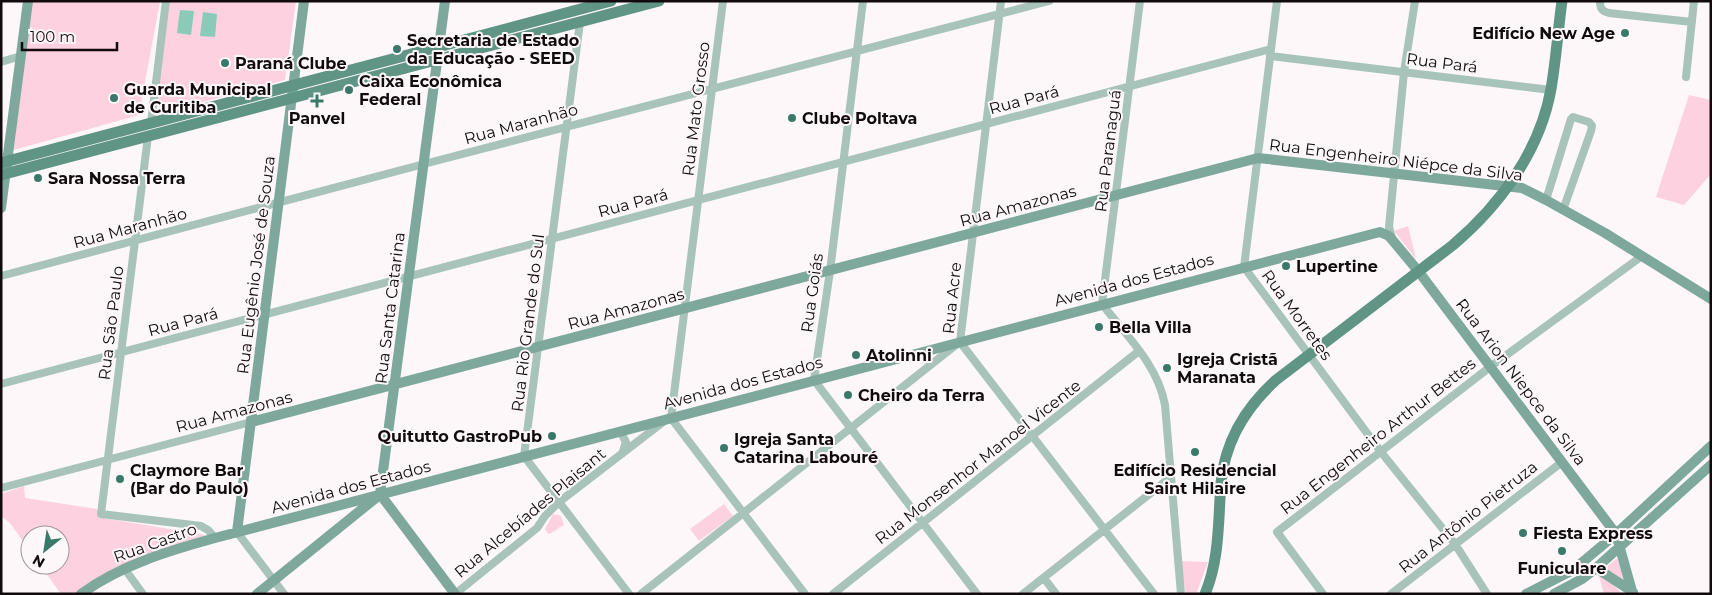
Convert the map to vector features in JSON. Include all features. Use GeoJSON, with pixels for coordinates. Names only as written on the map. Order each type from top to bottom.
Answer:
{"type":"FeatureCollection","features":[{"type":"Feature","properties":{"kind":"main road"},"geometry":{"type":"LineString","coordinates":[[4,162],[439,47],[583,5],[611,1]]}},
{"type":"Feature","properties":{"kind":"main road"},"geometry":{"type":"LineString","coordinates":[[3,175],[659,1]]}},
{"type":"Feature","properties":{"kind":"main road"},"geometry":{"type":"LineString","coordinates":[[1206,594],[1216,560],[1224,466],[1233,436],[1245,413],[1254,401],[1276,380],[1469,232],[1508,188],[1520,169],[1539,129],[1551,90],[1562,1]]}},
{"type":"Feature","properties":{"kind":"main road"},"geometry":{"type":"LineString","coordinates":[[363,67],[358,73],[364,79]]}},
{"type":"Feature","properties":{"kind":"street"},"geometry":{"type":"LineString","coordinates":[[1,208],[4,162],[28,1]]}},
{"type":"Feature","properties":{"kind":"street"},"geometry":{"type":"LineString","coordinates":[[151,123],[166,1]]}},
{"type":"Feature","properties":{"kind":"street","name":"Rua Eugênio José de Souza"},"geometry":{"type":"LineString","coordinates":[[237,532],[304,1]]}},
{"type":"Feature","properties":{"kind":"street","name":"Rua Santa Catarina"},"geometry":{"type":"LineString","coordinates":[[380,494],[445,1]]}},
{"type":"Feature","properties":{"kind":"street","name":"Rua Mato Grosso"},"geometry":{"type":"LineString","coordinates":[[668,419],[713,89],[723,1]]}},
{"type":"Feature","properties":{"kind":"street","name":"Rua Goiás"},"geometry":{"type":"LineString","coordinates":[[814,380],[830,270],[863,1]]}},
{"type":"Feature","properties":{"kind":"street","name":"Rua Acre"},"geometry":{"type":"LineString","coordinates":[[1002,1],[960,342],[1154,594]]}},
{"type":"Feature","properties":{"kind":"street","name":"Rua Maranhão"},"geometry":{"type":"LineString","coordinates":[[1,276],[1049,1]]}},
{"type":"Feature","properties":{"kind":"street","name":"Rua Paranaguá"},"geometry":{"type":"LineString","coordinates":[[1102,304],[1140,1]]}},
{"type":"Feature","properties":{"kind":"street","name":"Rua Morretes"},"geometry":{"type":"LineString","coordinates":[[1277,1],[1244,267],[1381,452],[1455,544],[1487,594]]}},
{"type":"Feature","properties":{"kind":"street"},"geometry":{"type":"LineString","coordinates":[[1392,238],[1389,230],[1394,174],[1404,72],[1415,1]]}},
{"type":"Feature","properties":{"kind":"street"},"geometry":{"type":"LineString","coordinates":[[1600,1],[1600,7],[1603,11],[1609,13],[1692,22]]}},
{"type":"Feature","properties":{"kind":"street"},"geometry":{"type":"LineString","coordinates":[[1686,77],[1694,1]]}},
{"type":"Feature","properties":{"kind":"street","name":"Rua Rio Grande do Sul"},"geometry":{"type":"LineString","coordinates":[[524,456],[580,22]]}},
{"type":"Feature","properties":{"kind":"street","name":"Rua Pará"},"geometry":{"type":"LineString","coordinates":[[1,384],[1129,86],[1271,52],[1404,72],[1551,90]]}},
{"type":"Feature","properties":{"kind":"street"},"geometry":{"type":"LineString","coordinates":[[1,62],[21,56]]}},
{"type":"Feature","properties":{"kind":"street"},"geometry":{"type":"LineString","coordinates":[[1546,200],[1570,119],[1572,117],[1589,122],[1592,126],[1591,131],[1564,210]]}},
{"type":"Feature","properties":{"kind":"street","name":"Rua São Paulo"},"geometry":{"type":"LineString","coordinates":[[148,136],[101,514],[201,526],[208,530],[215,538]]}},
{"type":"Feature","properties":{"kind":"street","name":"Rua Engenheiro Niépce da Silva"},"geometry":{"type":"LineString","coordinates":[[1258,158],[1508,188],[1522,188],[1564,210],[1642,256],[1711,300]]}},
{"type":"Feature","properties":{"kind":"street","name":"Rua Amazonas"},"geometry":{"type":"LineString","coordinates":[[1,488],[1258,158]]}},
{"type":"Feature","properties":{"kind":"street","name":"Avenida dos Estados"},"geometry":{"type":"LineString","coordinates":[[215,538],[1377,232],[1384,232],[1392,238]]}},
{"type":"Feature","properties":{"kind":"street","name":"Rua Arion Niepce da Silva"},"geometry":{"type":"LineString","coordinates":[[1392,238],[1616,534],[1634,592]]}},
{"type":"Feature","properties":{"kind":"street","name":"Rua Engenheiro Arthur Bettes"},"geometry":{"type":"LineString","coordinates":[[1323,594],[1277,532],[1490,368],[1642,256]]}},
{"type":"Feature","properties":{"kind":"street"},"geometry":{"type":"LineString","coordinates":[[1102,304],[1139,351],[1158,379],[1163,396],[1181,594]]}},
{"type":"Feature","properties":{"kind":"street"},"geometry":{"type":"LineString","coordinates":[[641,594],[960,342]]}},
{"type":"Feature","properties":{"kind":"street","name":"Rua Monsenhor Manoel Vicente"},"geometry":{"type":"LineString","coordinates":[[833,594],[1139,351]]}},
{"type":"Feature","properties":{"kind":"street"},"geometry":{"type":"LineString","coordinates":[[814,380],[977,594]]}},
{"type":"Feature","properties":{"kind":"street"},"geometry":{"type":"LineString","coordinates":[[668,419],[805,594]]}},
{"type":"Feature","properties":{"kind":"street","name":"Rua Alcebíades Plaisant"},"geometry":{"type":"LineString","coordinates":[[455,594],[537,528],[545,516],[559,502],[668,419]]}},
{"type":"Feature","properties":{"kind":"street","name":"Rua Alcebíades Plaisant"},"geometry":{"type":"LineString","coordinates":[[620,431],[626,442],[622,454]]}},
{"type":"Feature","properties":{"kind":"street"},"geometry":{"type":"LineString","coordinates":[[1526,594],[1573,570],[1616,534],[1711,446]]}},
{"type":"Feature","properties":{"kind":"street"},"geometry":{"type":"LineString","coordinates":[[524,456],[630,594]]}},
{"type":"Feature","properties":{"kind":"street","name":"Rua Antônio Pietruza"},"geometry":{"type":"LineString","coordinates":[[1391,594],[1562,462]]}},
{"type":"Feature","properties":{"kind":"street"},"geometry":{"type":"LineString","coordinates":[[1554,594],[1582,579],[1596,568],[1711,465]]}},
{"type":"Feature","properties":{"kind":"street"},"geometry":{"type":"LineString","coordinates":[[1023,594],[1171,477]]}},
{"type":"Feature","properties":{"kind":"street"},"geometry":{"type":"LineString","coordinates":[[257,594],[380,494],[455,594]]}},
{"type":"Feature","properties":{"kind":"street"},"geometry":{"type":"LineString","coordinates":[[237,532],[284,594]]}},
{"type":"Feature","properties":{"kind":"street","name":"Rua Castro"},"geometry":{"type":"LineString","coordinates":[[81,594],[124,568],[157,555],[215,538]]}},
{"type":"Feature","properties":{"kind":"street"},"geometry":{"type":"LineString","coordinates":[[124,568],[143,594]]}},
{"type":"Feature","properties":{"kind":"street"},"geometry":{"type":"LineString","coordinates":[[1596,568],[1634,592]]}},
{"type":"Feature","properties":{"kind":"street"},"geometry":{"type":"LineString","coordinates":[[1044,578],[1056,594]]}},
{"type":"Feature","properties":{"kind":"shaded area"},"geometry":{"type":"Polygon","coordinates":[[[30,1],[160,1],[139,115],[14,150],[30,1]]]}},
{"type":"Feature","properties":{"kind":"shaded area","name":"Paraná Clube"},"geometry":{"type":"Polygon","coordinates":[[[170,1],[296,1],[285,80],[166,112],[161,110],[157,103],[170,1]]]}},
{"type":"Feature","properties":{"kind":"shaded area"},"geometry":{"type":"Polygon","coordinates":[[[180,10],[194,11],[191,35],[177,33],[180,10]]]}},
{"type":"Feature","properties":{"kind":"shaded area"},"geometry":{"type":"Polygon","coordinates":[[[203,12],[217,14],[215,37],[200,36],[203,12]]]}},
{"type":"Feature","properties":{"kind":"shaded area"},"geometry":{"type":"Polygon","coordinates":[[[1689,95],[1711,100],[1711,174],[1684,205],[1656,197],[1689,95]]]}},
{"type":"Feature","properties":{"kind":"shaded area"},"geometry":{"type":"Polygon","coordinates":[[[1408,226],[1416,259],[1394,231],[1408,226]]]}},
{"type":"Feature","properties":{"kind":"shaded area"},"geometry":{"type":"Polygon","coordinates":[[[24,486],[25,498],[97,509],[99,516],[103,518],[206,535],[116,570],[74,594],[61,594],[47,575],[70,575],[70,525],[20,525],[20,537],[10,523],[1,516],[1,494],[24,486]]]}},
{"type":"Feature","properties":{"kind":"shaded area"},"geometry":{"type":"Polygon","coordinates":[[[724,504],[733,516],[699,541],[690,529],[724,504]]]}},
{"type":"Feature","properties":{"kind":"shaded area"},"geometry":{"type":"Polygon","coordinates":[[[553,514],[561,516],[564,525],[548,534],[545,529],[553,514]]]}},
{"type":"Feature","properties":{"kind":"shaded area"},"geometry":{"type":"Polygon","coordinates":[[[1617,558],[1627,584],[1604,569],[1617,558]]]}},
{"type":"Feature","properties":{"kind":"shaded area"},"geometry":{"type":"Polygon","coordinates":[[[1180,561],[1208,562],[1196,594],[1186,594],[1180,561]]]}},
{"type":"Feature","properties":{"kind":"shaded area"},"geometry":{"type":"Polygon","coordinates":[[[1603,576],[1623,594],[1604,594],[1599,577],[1603,576]]]}},
{"type":"Feature","properties":{"kind":"place","name":"Edifício New Age"},"geometry":{"type":"Point","coordinates":[1625,33]}},
{"type":"Feature","properties":{"kind":"place","name":"Secretaria de Estado da Educação - SEED"},"geometry":{"type":"Point","coordinates":[397,49]}},
{"type":"Feature","properties":{"kind":"place","name":"Paraná Clube"},"geometry":{"type":"Point","coordinates":[225,63]}},
{"type":"Feature","properties":{"kind":"place","name":"Caixa Econômica Federal"},"geometry":{"type":"Point","coordinates":[349,90]}},
{"type":"Feature","properties":{"kind":"place","name":"Guarda Municipal de Curitiba"},"geometry":{"type":"Point","coordinates":[114,98]}},
{"type":"Feature","properties":{"kind":"place","name":"Panvel"},"geometry":{"type":"Point","coordinates":[317,101]}},
{"type":"Feature","properties":{"kind":"place","name":"Clube Poltava"},"geometry":{"type":"Point","coordinates":[792,118]}},
{"type":"Feature","properties":{"kind":"place","name":"Sara Nossa Terra"},"geometry":{"type":"Point","coordinates":[38,178]}},
{"type":"Feature","properties":{"kind":"place","name":"Lupertine"},"geometry":{"type":"Point","coordinates":[1286,266]}},
{"type":"Feature","properties":{"kind":"place","name":"Bella Villa"},"geometry":{"type":"Point","coordinates":[1099,327]}},
{"type":"Feature","properties":{"kind":"place","name":"Atolinni"},"geometry":{"type":"Point","coordinates":[856,355]}},
{"type":"Feature","properties":{"kind":"place","name":"Igreja Cristã Maranata"},"geometry":{"type":"Point","coordinates":[1167,368]}},
{"type":"Feature","properties":{"kind":"place","name":"Cheiro da Terra"},"geometry":{"type":"Point","coordinates":[848,395]}},
{"type":"Feature","properties":{"kind":"place","name":"Quitutto GastroPub"},"geometry":{"type":"Point","coordinates":[552,436]}},
{"type":"Feature","properties":{"kind":"place","name":"Igreja Santa Catarina Labouré"},"geometry":{"type":"Point","coordinates":[724,448]}},
{"type":"Feature","properties":{"kind":"place","name":"Edifício Residencial Saint Hilaire"},"geometry":{"type":"Point","coordinates":[1195,452]}},
{"type":"Feature","properties":{"kind":"place","name":"Claymore Bar (Bar do Paulo)"},"geometry":{"type":"Point","coordinates":[120,479]}},
{"type":"Feature","properties":{"kind":"place","name":"Fiesta Express"},"geometry":{"type":"Point","coordinates":[1523,533]}},
{"type":"Feature","properties":{"kind":"place","name":"Funiculare"},"geometry":{"type":"Point","coordinates":[1562,551]}}]}
